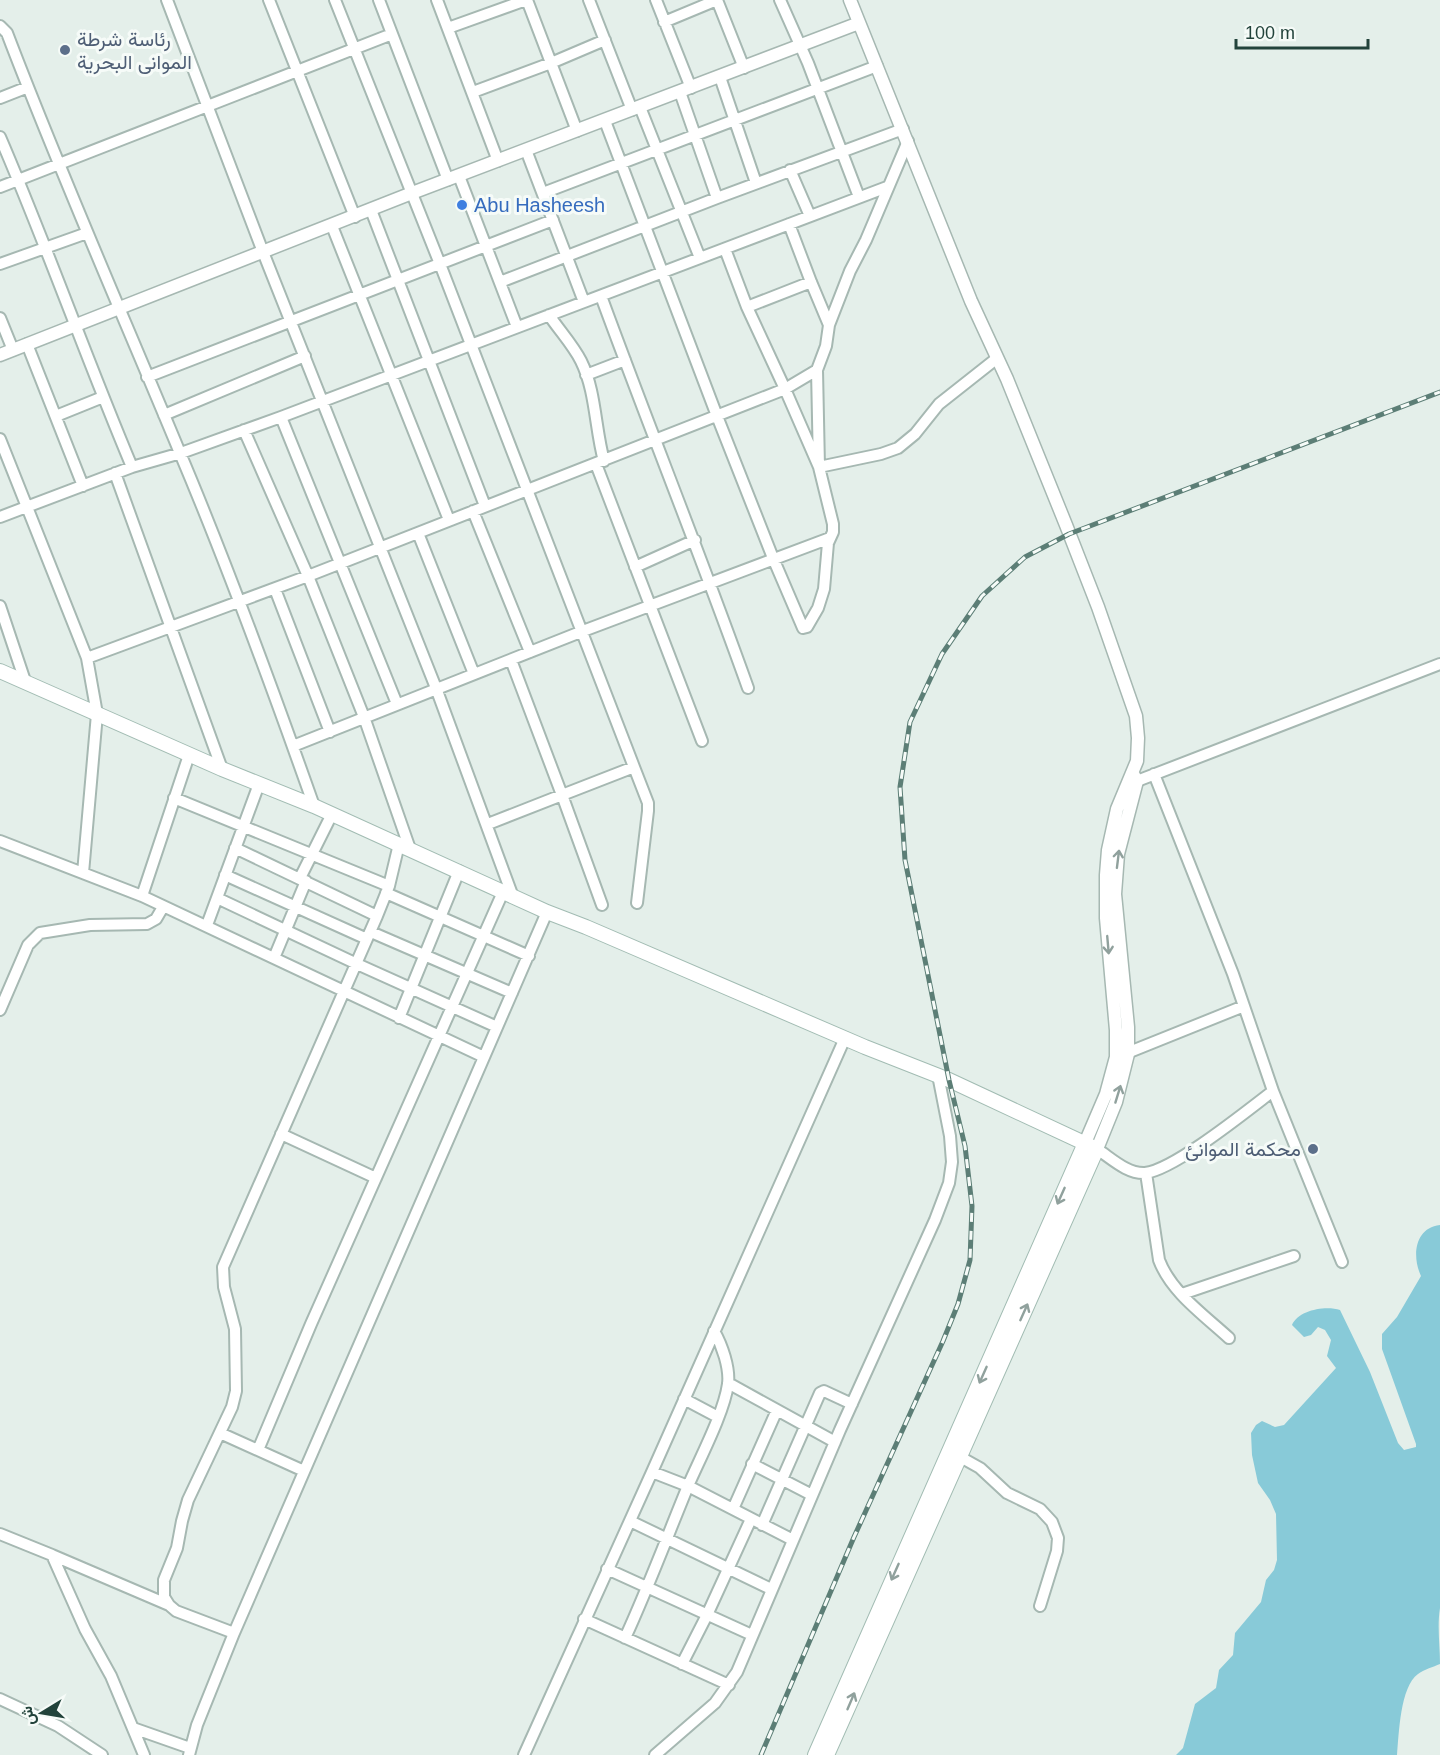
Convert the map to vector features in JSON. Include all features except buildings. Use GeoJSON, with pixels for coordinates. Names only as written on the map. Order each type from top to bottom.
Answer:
{"type":"FeatureCollection","features":[{"type":"Feature","properties":{"kind":"main road"},"geometry":{"type":"LineString","coordinates":[[0,670],[189,755],[314,806],[547,912],[938,1076],[1091,1146],[954,1454],[815,1755]]}},
{"type":"Feature","properties":{"kind":"main road"},"geometry":{"type":"LineString","coordinates":[[827,1755],[954,1454]]}},
{"type":"Feature","properties":{"kind":"street"},"geometry":{"type":"LineString","coordinates":[[167,0],[263,252],[381,547],[488,824],[508,894],[483,935],[311,1324],[258,1450]]}},
{"type":"Feature","properties":{"kind":"street"},"geometry":{"type":"LineString","coordinates":[[269,0],[355,217]]}},
{"type":"Feature","properties":{"kind":"street"},"geometry":{"type":"LineString","coordinates":[[335,0],[440,264],[648,803],[636,903]]}},
{"type":"Feature","properties":{"kind":"street"},"geometry":{"type":"LineString","coordinates":[[380,0],[453,178],[486,246],[517,327]]}},
{"type":"Feature","properties":{"kind":"street"},"geometry":{"type":"LineString","coordinates":[[437,0],[498,161]]}},
{"type":"Feature","properties":{"kind":"street"},"geometry":{"type":"LineString","coordinates":[[448,28],[527,0],[577,131]]}},
{"type":"Feature","properties":{"kind":"street"},"geometry":{"type":"LineString","coordinates":[[589,0],[636,109],[658,150],[700,258]]}},
{"type":"Feature","properties":{"kind":"street"},"geometry":{"type":"LineString","coordinates":[[656,0],[686,90],[695,135],[717,198]]}},
{"type":"Feature","properties":{"kind":"street"},"geometry":{"type":"LineString","coordinates":[[664,22],[717,0],[744,68]]}},
{"type":"Feature","properties":{"kind":"street"},"geometry":{"type":"LineString","coordinates":[[780,0],[860,197]]}},
{"type":"Feature","properties":{"kind":"street"},"geometry":{"type":"LineString","coordinates":[[850,0],[996,359],[1007,379],[1098,607],[1136,716],[1135,777],[1117,809],[1108,850],[1106,875],[1106,918],[1116,1030],[1122,1055],[1106,1094],[1091,1146],[1129,1170],[1146,1173],[1167,1164],[1204,1142],[1273,1091]]}},
{"type":"Feature","properties":{"kind":"street"},"geometry":{"type":"LineString","coordinates":[[0,355],[412,193],[859,23]]}},
{"type":"Feature","properties":{"kind":"street"},"geometry":{"type":"LineString","coordinates":[[0,26],[7,33],[118,309],[181,453],[314,806]]}},
{"type":"Feature","properties":{"kind":"street"},"geometry":{"type":"LineString","coordinates":[[0,187],[392,34]]}},
{"type":"Feature","properties":{"kind":"street"},"geometry":{"type":"LineString","coordinates":[[473,92],[605,40]]}},
{"type":"Feature","properties":{"kind":"street"},"geometry":{"type":"LineString","coordinates":[[543,193],[877,66]]}},
{"type":"Feature","properties":{"kind":"street"},"geometry":{"type":"LineString","coordinates":[[720,77],[756,183]]}},
{"type":"Feature","properties":{"kind":"street"},"geometry":{"type":"LineString","coordinates":[[0,98],[28,87]]}},
{"type":"Feature","properties":{"kind":"street"},"geometry":{"type":"LineString","coordinates":[[605,121],[773,558],[801,626],[805,628],[818,608],[824,589],[833,524],[819,467],[747,307],[725,249]]}},
{"type":"Feature","properties":{"kind":"street"},"geometry":{"type":"LineString","coordinates":[[500,282],[842,151],[906,135]]}},
{"type":"Feature","properties":{"kind":"street"},"geometry":{"type":"LineString","coordinates":[[819,467],[817,370],[826,346],[829,325],[850,271],[866,240],[906,135]]}},
{"type":"Feature","properties":{"kind":"street"},"geometry":{"type":"LineString","coordinates":[[0,137],[132,467]]}},
{"type":"Feature","properties":{"kind":"street"},"geometry":{"type":"LineString","coordinates":[[526,150],[584,302]]}},
{"type":"Feature","properties":{"kind":"street"},"geometry":{"type":"LineString","coordinates":[[790,170],[810,216]]}},
{"type":"Feature","properties":{"kind":"street"},"geometry":{"type":"LineString","coordinates":[[0,517],[115,473],[181,453],[281,417],[887,187]]}},
{"type":"Feature","properties":{"kind":"street"},"geometry":{"type":"LineString","coordinates":[[371,210],[485,506]]}},
{"type":"Feature","properties":{"kind":"street"},"geometry":{"type":"LineString","coordinates":[[147,377],[553,220]]}},
{"type":"Feature","properties":{"kind":"street"},"geometry":{"type":"LineString","coordinates":[[789,224],[829,325]]}},
{"type":"Feature","properties":{"kind":"street"},"geometry":{"type":"LineString","coordinates":[[332,226],[449,520]]}},
{"type":"Feature","properties":{"kind":"street"},"geometry":{"type":"LineString","coordinates":[[0,264],[87,233]]}},
{"type":"Feature","properties":{"kind":"street"},"geometry":{"type":"LineString","coordinates":[[747,307],[811,282]]}},
{"type":"Feature","properties":{"kind":"street"},"geometry":{"type":"LineString","coordinates":[[601,296],[695,540],[748,688]]}},
{"type":"Feature","properties":{"kind":"street"},"geometry":{"type":"LineString","coordinates":[[549,315],[577,354],[586,375],[600,463],[635,567],[702,741]]}},
{"type":"Feature","properties":{"kind":"street"},"geometry":{"type":"LineString","coordinates":[[0,318],[13,350]]}},
{"type":"Feature","properties":{"kind":"street"},"geometry":{"type":"LineString","coordinates":[[27,345],[83,486]]}},
{"type":"Feature","properties":{"kind":"street"},"geometry":{"type":"LineString","coordinates":[[164,415],[305,356]]}},
{"type":"Feature","properties":{"kind":"street"},"geometry":{"type":"LineString","coordinates":[[819,467],[898,448],[915,434],[939,404],[996,359]]}},
{"type":"Feature","properties":{"kind":"street"},"geometry":{"type":"LineString","coordinates":[[586,375],[625,360]]}},
{"type":"Feature","properties":{"kind":"street"},"geometry":{"type":"LineString","coordinates":[[87,658],[275,589],[600,463],[785,389],[817,370]]}},
{"type":"Feature","properties":{"kind":"street"},"geometry":{"type":"LineString","coordinates":[[56,416],[103,397]]}},
{"type":"Feature","properties":{"kind":"street"},"geometry":{"type":"LineString","coordinates":[[281,417],[342,563],[397,704]]}},
{"type":"Feature","properties":{"kind":"street"},"geometry":{"type":"LineString","coordinates":[[169,1605],[164,1597],[164,1580],[177,1548],[184,1511],[232,1407],[237,1384],[235,1329],[224,1287],[223,1267],[357,964],[404,847],[364,717],[308,576],[244,430]]}},
{"type":"Feature","properties":{"kind":"street"},"geometry":{"type":"LineString","coordinates":[[0,439],[87,658],[97,714],[83,873]]}},
{"type":"Feature","properties":{"kind":"street"},"geometry":{"type":"LineString","coordinates":[[115,473],[222,769]]}},
{"type":"Feature","properties":{"kind":"street"},"geometry":{"type":"LineString","coordinates":[[473,511],[530,652]]}},
{"type":"Feature","properties":{"kind":"street"},"geometry":{"type":"LineString","coordinates":[[418,533],[474,674]]}},
{"type":"Feature","properties":{"kind":"street"},"geometry":{"type":"LineString","coordinates":[[293,746],[436,688],[830,537]]}},
{"type":"Feature","properties":{"kind":"street"},"geometry":{"type":"LineString","coordinates":[[635,567],[695,540]]}},
{"type":"Feature","properties":{"kind":"street"},"geometry":{"type":"LineString","coordinates":[[275,589],[330,732]]}},
{"type":"Feature","properties":{"kind":"street"},"geometry":{"type":"LineString","coordinates":[[0,606],[25,681]]}},
{"type":"Feature","properties":{"kind":"street"},"geometry":{"type":"LineString","coordinates":[[511,660],[602,904]]}},
{"type":"Feature","properties":{"kind":"street"},"geometry":{"type":"LineString","coordinates":[[1135,777],[1154,774],[1440,664]]}},
{"type":"Feature","properties":{"kind":"street"},"geometry":{"type":"LineString","coordinates":[[142,896],[189,755]]}},
{"type":"Feature","properties":{"kind":"street"},"geometry":{"type":"LineString","coordinates":[[488,824],[634,767]]}},
{"type":"Feature","properties":{"kind":"street"},"geometry":{"type":"LineString","coordinates":[[1154,774],[1244,1006],[1273,1091],[1342,1262]]}},
{"type":"Feature","properties":{"kind":"street"},"geometry":{"type":"LineString","coordinates":[[207,925],[259,784]]}},
{"type":"Feature","properties":{"kind":"street"},"geometry":{"type":"LineString","coordinates":[[174,798],[313,854],[440,916],[529,956]]}},
{"type":"Feature","properties":{"kind":"street"},"geometry":{"type":"LineString","coordinates":[[274,958],[296,905],[313,854],[332,814]]}},
{"type":"Feature","properties":{"kind":"street"},"geometry":{"type":"LineString","coordinates":[[0,841],[142,896],[207,925],[343,992],[484,1057]]}},
{"type":"Feature","properties":{"kind":"street"},"geometry":{"type":"LineString","coordinates":[[235,848],[377,916]]}},
{"type":"Feature","properties":{"kind":"street"},"geometry":{"type":"LineString","coordinates":[[399,1017],[459,871]]}},
{"type":"Feature","properties":{"kind":"street"},"geometry":{"type":"LineString","coordinates":[[225,875],[512,993]]}},
{"type":"Feature","properties":{"kind":"street"},"geometry":{"type":"LineString","coordinates":[[217,898],[285,932],[497,1027]]}},
{"type":"Feature","properties":{"kind":"street"},"geometry":{"type":"LineString","coordinates":[[0,1010],[28,945],[40,933],[90,925],[147,924],[156,919],[163,907]]}},
{"type":"Feature","properties":{"kind":"street"},"geometry":{"type":"LineString","coordinates":[[133,1728],[190,1751],[234,1633],[429,1179],[547,912]]}},
{"type":"Feature","properties":{"kind":"street"},"geometry":{"type":"LineString","coordinates":[[1122,1055],[1244,1006]]}},
{"type":"Feature","properties":{"kind":"street"},"geometry":{"type":"LineString","coordinates":[[524,1755],[845,1038]]}},
{"type":"Feature","properties":{"kind":"street"},"geometry":{"type":"LineString","coordinates":[[655,1755],[715,1703],[737,1672],[835,1442],[934,1220],[949,1183],[952,1162],[950,1136],[938,1076]]}},
{"type":"Feature","properties":{"kind":"street"},"geometry":{"type":"LineString","coordinates":[[280,1134],[376,1178]]}},
{"type":"Feature","properties":{"kind":"street"},"geometry":{"type":"LineString","coordinates":[[1146,1173],[1159,1260],[1163,1271],[1182,1294],[1229,1338]]}},
{"type":"Feature","properties":{"kind":"street"},"geometry":{"type":"LineString","coordinates":[[1182,1294],[1294,1256]]}},
{"type":"Feature","properties":{"kind":"street"},"geometry":{"type":"LineString","coordinates":[[625,1638],[649,1588],[666,1538],[718,1416],[728,1383],[726,1361],[714,1332]]}},
{"type":"Feature","properties":{"kind":"street"},"geometry":{"type":"LineString","coordinates":[[728,1383],[835,1442]]}},
{"type":"Feature","properties":{"kind":"street"},"geometry":{"type":"LineString","coordinates":[[682,1664],[729,1568],[782,1480],[820,1393],[824,1391],[852,1404]]}},
{"type":"Feature","properties":{"kind":"street"},"geometry":{"type":"LineString","coordinates":[[684,1399],[718,1416]]}},
{"type":"Feature","properties":{"kind":"street"},"geometry":{"type":"LineString","coordinates":[[732,1509],[777,1410]]}},
{"type":"Feature","properties":{"kind":"street"},"geometry":{"type":"LineString","coordinates":[[220,1433],[304,1471]]}},
{"type":"Feature","properties":{"kind":"street"},"geometry":{"type":"LineString","coordinates":[[954,1454],[984,1471],[1007,1493],[1040,1509],[1052,1522],[1058,1538],[1057,1551],[1040,1606]]}},
{"type":"Feature","properties":{"kind":"street"},"geometry":{"type":"LineString","coordinates":[[752,1464],[812,1495]]}},
{"type":"Feature","properties":{"kind":"street"},"geometry":{"type":"LineString","coordinates":[[652,1472],[688,1486],[793,1540]]}},
{"type":"Feature","properties":{"kind":"street"},"geometry":{"type":"LineString","coordinates":[[630,1521],[771,1589]]}},
{"type":"Feature","properties":{"kind":"street"},"geometry":{"type":"LineString","coordinates":[[0,1526],[3,1535],[169,1605],[186,1616],[234,1633]]}},
{"type":"Feature","properties":{"kind":"street"},"geometry":{"type":"LineString","coordinates":[[52,1555],[85,1629],[107,1670],[144,1755]]}},
{"type":"Feature","properties":{"kind":"street"},"geometry":{"type":"LineString","coordinates":[[608,1569],[752,1635]]}},
{"type":"Feature","properties":{"kind":"street"},"geometry":{"type":"LineString","coordinates":[[584,1619],[729,1685]]}},
{"type":"Feature","properties":{"kind":"street"},"geometry":{"type":"LineString","coordinates":[[0,1699],[58,1726],[102,1755]]}},
{"type":"Feature","properties":{"kind":"water"},"geometry":{"type":"Polygon","coordinates":[[[1440,1225],[1440,1664],[1418,1674],[1407,1689],[1397,1755],[1176,1755],[1183,1748],[1195,1704],[1216,1688],[1219,1670],[1233,1655],[1235,1633],[1261,1602],[1266,1580],[1274,1570],[1277,1560],[1276,1514],[1270,1500],[1258,1483],[1252,1455],[1251,1433],[1262,1421],[1275,1427],[1284,1425],[1336,1368],[1327,1356],[1331,1340],[1325,1330],[1318,1327],[1311,1335],[1304,1337],[1292,1325],[1306,1312],[1327,1308],[1340,1310],[1370,1372],[1398,1443],[1404,1450],[1416,1447],[1382,1349],[1382,1334],[1397,1317],[1421,1276],[1416,1252],[1420,1237],[1431,1227],[1440,1225]]]}},
{"type":"Feature","properties":{"kind":"railway"},"geometry":{"type":"LineString","coordinates":[[761,1755],[854,1537],[943,1341],[958,1304],[970,1260],[972,1206],[965,1146],[949,1080],[905,860],[900,787],[910,722],[942,654],[982,596],[1025,557],[1069,534],[1440,392]]}},
{"type":"Feature","properties":{"kind":"place","name":"رئاسة شرطة الموانى البحرية"},"geometry":{"type":"Point","coordinates":[65,50]}},
{"type":"Feature","properties":{"kind":"place","name":"Abu Hasheesh"},"geometry":{"type":"Point","coordinates":[462,205]}},
{"type":"Feature","properties":{"kind":"place","name":"محكمة الموانئ"},"geometry":{"type":"Point","coordinates":[1313,1149]}}]}
